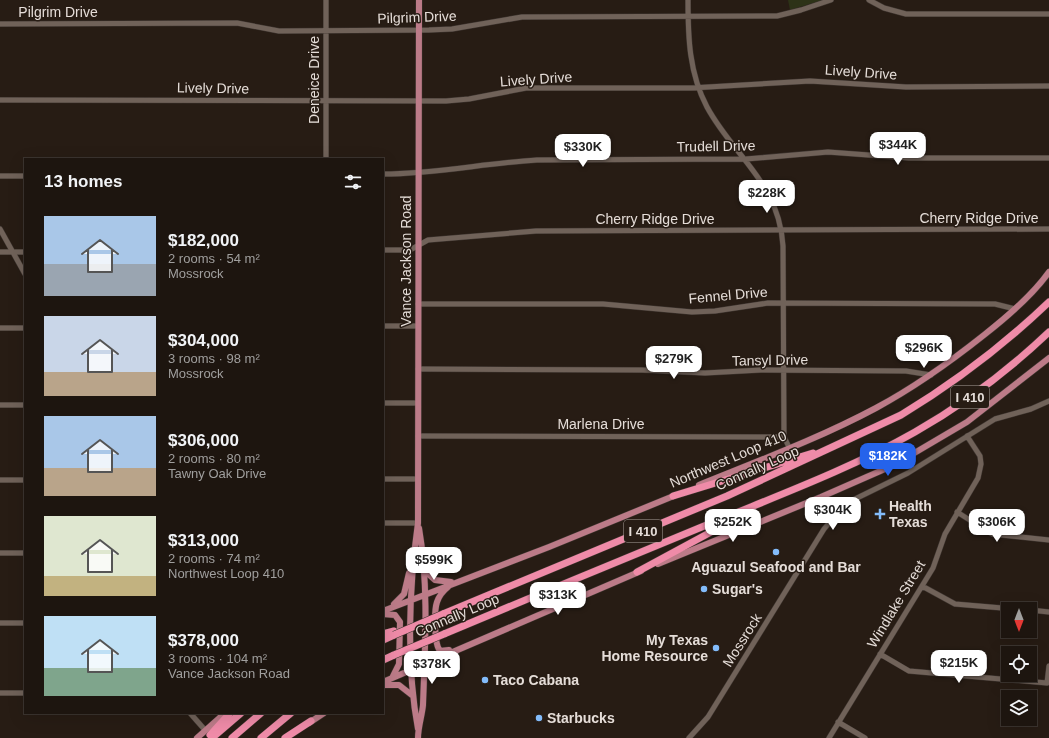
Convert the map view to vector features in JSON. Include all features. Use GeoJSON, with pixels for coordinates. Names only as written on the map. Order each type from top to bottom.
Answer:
{"type":"FeatureCollection","features":[{"type":"Feature","properties":{"kind":"highway","name":"Connally Loop"},"geometry":{"type":"LineString","coordinates":[[394,633],[727,496],[842,444],[901,415],[928,398],[994,350],[1049,302]]}},
{"type":"Feature","properties":{"kind":"highway","name":"Connally Loop"},"geometry":{"type":"LineString","coordinates":[[384,660],[851,464],[915,432],[974,394],[1026,354],[1049,332]]}},
{"type":"Feature","properties":{"kind":"highway"},"geometry":{"type":"LineString","coordinates":[[672,496],[842,444]]}},
{"type":"Feature","properties":{"kind":"highway"},"geometry":{"type":"LineString","coordinates":[[638,572],[772,498]]}},
{"type":"Feature","properties":{"kind":"highway"},"geometry":{"type":"LineString","coordinates":[[384,634],[394,633]]}},
{"type":"Feature","properties":{"kind":"highway"},"geometry":{"type":"LineString","coordinates":[[384,639],[394,633]]}},
{"type":"Feature","properties":{"kind":"highway"},"geometry":{"type":"LineString","coordinates":[[207,738],[229,714]]}},
{"type":"Feature","properties":{"kind":"highway"},"geometry":{"type":"LineString","coordinates":[[212,738],[240,714]]}},
{"type":"Feature","properties":{"kind":"highway"},"geometry":{"type":"LineString","coordinates":[[232,738],[260,714]]}},
{"type":"Feature","properties":{"kind":"highway"},"geometry":{"type":"LineString","coordinates":[[261,738],[290,714]]}},
{"type":"Feature","properties":{"kind":"highway"},"geometry":{"type":"LineString","coordinates":[[285,738],[311,721]]}},
{"type":"Feature","properties":{"kind":"main road","name":"Vance Jackson Road"},"geometry":{"type":"LineString","coordinates":[[418,729],[423,706],[425,594],[424,570],[418,523],[419,0]]}},
{"type":"Feature","properties":{"kind":"main road","name":"Northwest Loop 410"},"geometry":{"type":"LineString","coordinates":[[384,611],[391,607],[452,583],[549,547],[859,417],[931,375],[973,344],[1015,309],[1049,272]]}},
{"type":"Feature","properties":{"kind":"main road"},"geometry":{"type":"LineString","coordinates":[[384,682],[638,572],[821,497],[894,465],[943,436],[993,403],[1049,358]]}},
{"type":"Feature","properties":{"kind":"main road","name":"Vance Jackson Road"},"geometry":{"type":"LineString","coordinates":[[418,523],[412,567],[411,669],[418,738]]}},
{"type":"Feature","properties":{"kind":"main road"},"geometry":{"type":"LineString","coordinates":[[391,607],[404,594],[412,567]]}},
{"type":"Feature","properties":{"kind":"main road"},"geometry":{"type":"LineString","coordinates":[[424,570],[435,580],[452,583]]}},
{"type":"Feature","properties":{"kind":"main road"},"geometry":{"type":"LineString","coordinates":[[452,583],[443,591],[436,606],[436,645],[440,651],[443,651],[471,643]]}},
{"type":"Feature","properties":{"kind":"main road"},"geometry":{"type":"LineString","coordinates":[[384,612],[395,615],[400,622],[399,664],[392,678]]}},
{"type":"Feature","properties":{"kind":"main road"},"geometry":{"type":"LineString","coordinates":[[384,685],[399,685],[413,696]]}},
{"type":"Feature","properties":{"kind":"main road"},"geometry":{"type":"LineString","coordinates":[[197,738],[224,714]]}},
{"type":"Feature","properties":{"kind":"main road"},"geometry":{"type":"LineString","coordinates":[[291,738],[311,721],[322,714]]}},
{"type":"Feature","properties":{"kind":"street","name":"Deneice Drive"},"geometry":{"type":"LineString","coordinates":[[326,0],[326,158]]}},
{"type":"Feature","properties":{"kind":"street"},"geometry":{"type":"LineString","coordinates":[[688,0],[692,66],[699,87],[714,118],[760,178],[770,196],[781,231],[783,246],[784,303],[784,437],[789,447]]}},
{"type":"Feature","properties":{"kind":"street","name":"Pilgrim Drive"},"geometry":{"type":"LineString","coordinates":[[0,24],[237,23],[274,31],[419,30],[452,29],[522,17],[777,16],[831,0]]}},
{"type":"Feature","properties":{"kind":"street"},"geometry":{"type":"LineString","coordinates":[[869,0],[884,8],[906,14],[1049,14]]}},
{"type":"Feature","properties":{"kind":"street","name":"Lively Drive"},"geometry":{"type":"LineString","coordinates":[[0,100],[236,99],[419,101],[469,99],[526,88],[699,87],[810,81],[906,87],[1049,86]]}},
{"type":"Feature","properties":{"kind":"street","name":"Trudell Drive"},"geometry":{"type":"LineString","coordinates":[[384,174],[419,172],[537,160],[746,159],[828,152],[909,158],[1049,158]]}},
{"type":"Feature","properties":{"kind":"street"},"geometry":{"type":"LineString","coordinates":[[0,176],[24,176]]}},
{"type":"Feature","properties":{"kind":"street"},"geometry":{"type":"LineString","coordinates":[[0,229],[24,272]]}},
{"type":"Feature","properties":{"kind":"street","name":"Cherry Ridge Drive"},"geometry":{"type":"LineString","coordinates":[[384,250],[410,250],[428,240],[536,232],[1049,229]]}},
{"type":"Feature","properties":{"kind":"street"},"geometry":{"type":"LineString","coordinates":[[0,252],[24,252]]}},
{"type":"Feature","properties":{"kind":"street","name":"Fennel Drive"},"geometry":{"type":"LineString","coordinates":[[418,304],[603,304],[699,312],[752,305],[784,303],[995,304],[1015,309]]}},
{"type":"Feature","properties":{"kind":"street"},"geometry":{"type":"LineString","coordinates":[[384,326],[418,326]]}},
{"type":"Feature","properties":{"kind":"street"},"geometry":{"type":"LineString","coordinates":[[0,328],[24,328]]}},
{"type":"Feature","properties":{"kind":"street","name":"Tansyl Drive"},"geometry":{"type":"LineString","coordinates":[[418,369],[642,370],[705,373],[784,371],[906,371],[931,375]]}},
{"type":"Feature","properties":{"kind":"street","name":"Mossrock"},"geometry":{"type":"LineString","coordinates":[[689,738],[708,717],[824,529],[852,500],[908,472],[995,418],[1016,414],[1049,402]]}},
{"type":"Feature","properties":{"kind":"street"},"geometry":{"type":"LineString","coordinates":[[384,403],[418,403]]}},
{"type":"Feature","properties":{"kind":"street"},"geometry":{"type":"LineString","coordinates":[[0,405],[24,405]]}},
{"type":"Feature","properties":{"kind":"street","name":"Marlena Drive"},"geometry":{"type":"LineString","coordinates":[[418,436],[784,437]]}},
{"type":"Feature","properties":{"kind":"street","name":"Windlake Street"},"geometry":{"type":"LineString","coordinates":[[829,738],[933,568],[945,534],[956,512],[981,472],[980,456],[967,436]]}},
{"type":"Feature","properties":{"kind":"street"},"geometry":{"type":"LineString","coordinates":[[384,479],[418,479]]}},
{"type":"Feature","properties":{"kind":"street"},"geometry":{"type":"LineString","coordinates":[[0,480],[24,480]]}},
{"type":"Feature","properties":{"kind":"street"},"geometry":{"type":"LineString","coordinates":[[821,497],[833,518]]}},
{"type":"Feature","properties":{"kind":"street"},"geometry":{"type":"LineString","coordinates":[[956,512],[992,534],[1049,540]]}},
{"type":"Feature","properties":{"kind":"street"},"geometry":{"type":"LineString","coordinates":[[384,523],[418,523]]}},
{"type":"Feature","properties":{"kind":"street"},"geometry":{"type":"LineString","coordinates":[[0,553],[24,553]]}},
{"type":"Feature","properties":{"kind":"street"},"geometry":{"type":"LineString","coordinates":[[922,586],[955,604],[1001,608]]}},
{"type":"Feature","properties":{"kind":"street"},"geometry":{"type":"LineString","coordinates":[[1037,611],[1049,612]]}},
{"type":"Feature","properties":{"kind":"street"},"geometry":{"type":"LineString","coordinates":[[0,623],[24,623]]}},
{"type":"Feature","properties":{"kind":"street"},"geometry":{"type":"LineString","coordinates":[[880,654],[909,671],[1047,683],[1049,666]]}},
{"type":"Feature","properties":{"kind":"street"},"geometry":{"type":"LineString","coordinates":[[0,692],[24,692]]}},
{"type":"Feature","properties":{"kind":"street"},"geometry":{"type":"LineString","coordinates":[[191,714],[205,730]]}},
{"type":"Feature","properties":{"kind":"street"},"geometry":{"type":"LineString","coordinates":[[838,722],[865,738]]}},
{"type":"Feature","properties":{"kind":"green space"},"geometry":{"type":"Polygon","coordinates":[[[788,0],[823,0],[790,10],[788,0]]]}},
{"type":"Feature","properties":{"kind":"place","name":"Health Texas"},"geometry":{"type":"Point","coordinates":[880,514]}},
{"type":"Feature","properties":{"kind":"place","name":"Aguazul Seafood and Bar"},"geometry":{"type":"Point","coordinates":[776,552]}},
{"type":"Feature","properties":{"kind":"place","name":"Sugar's"},"geometry":{"type":"Point","coordinates":[704,589]}},
{"type":"Feature","properties":{"kind":"place","name":"My Texas Home Resource"},"geometry":{"type":"Point","coordinates":[716,648]}},
{"type":"Feature","properties":{"kind":"place","name":"Taco Cabana"},"geometry":{"type":"Point","coordinates":[485,680]}},
{"type":"Feature","properties":{"kind":"place","name":"Starbucks"},"geometry":{"type":"Point","coordinates":[539,718]}}]}
